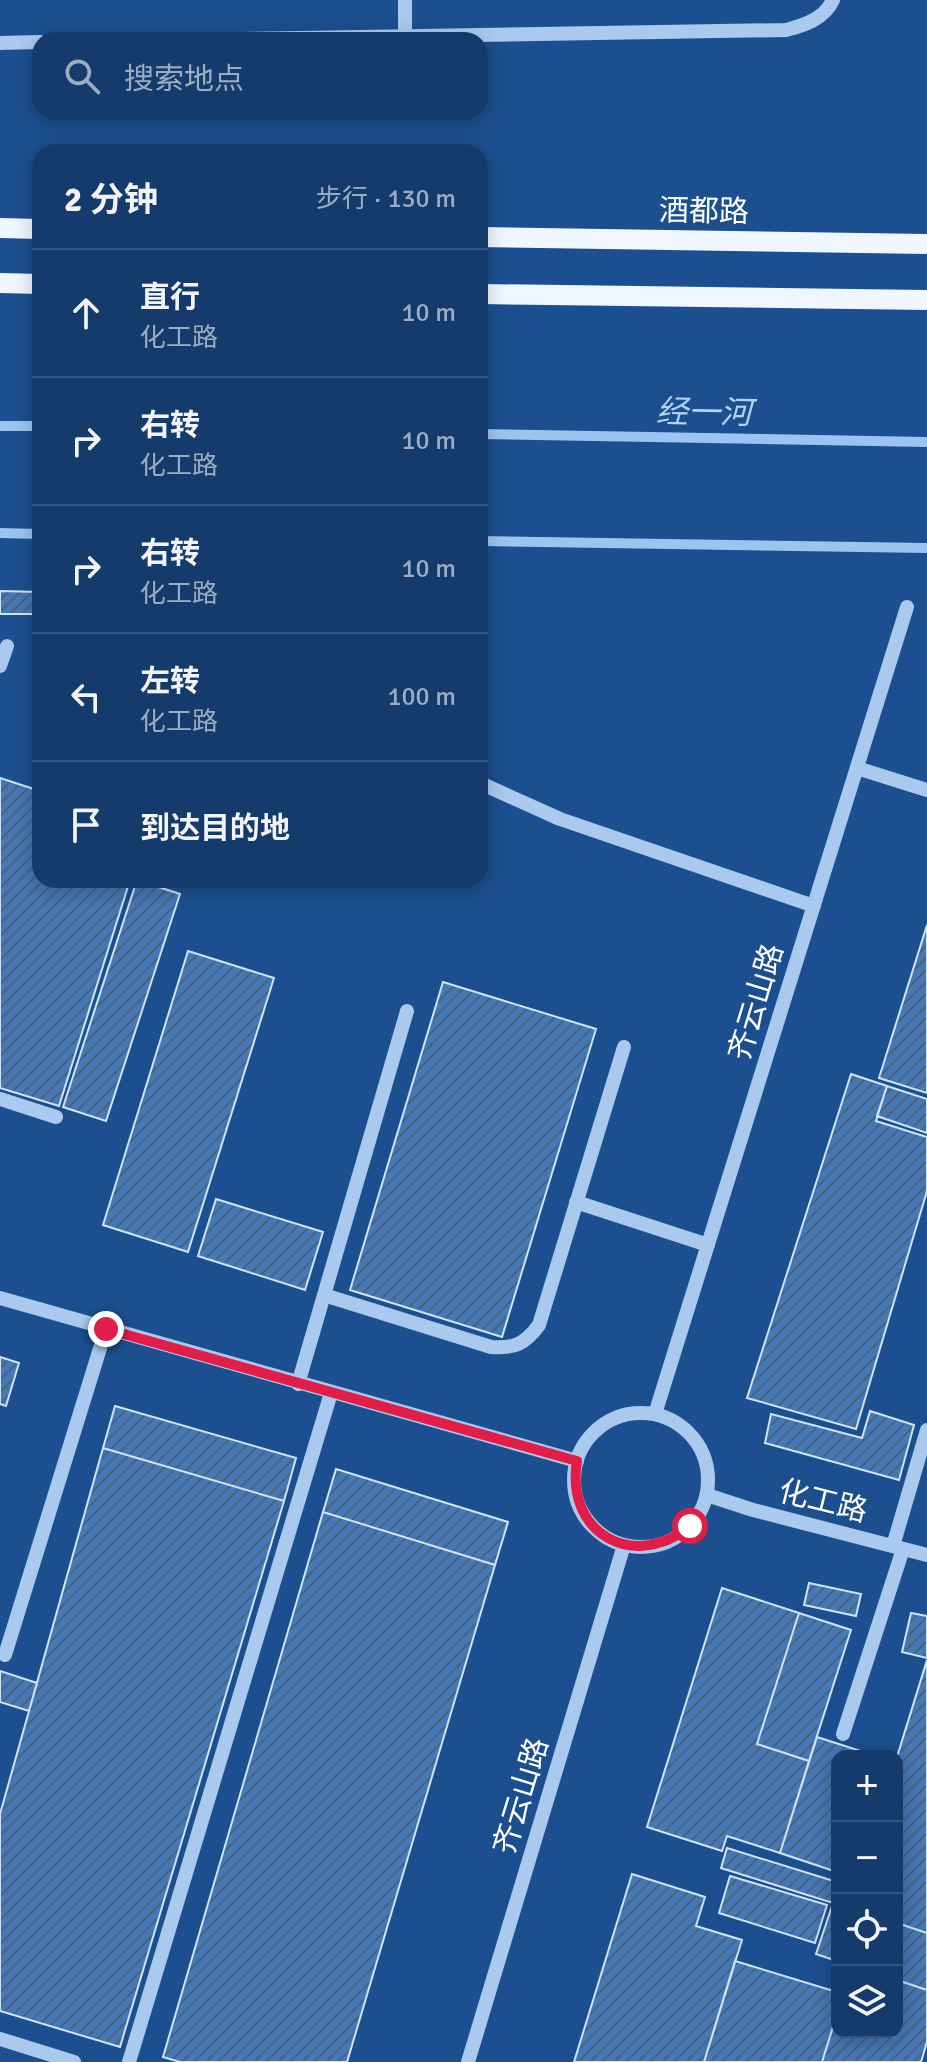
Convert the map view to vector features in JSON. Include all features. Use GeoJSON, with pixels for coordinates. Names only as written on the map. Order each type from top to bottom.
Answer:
{"type":"FeatureCollection","features":[{"type":"Feature","properties":{"kind":"main road"},"geometry":{"type":"LineString","coordinates":[[0,228],[32,229]]}},
{"type":"Feature","properties":{"kind":"main road","name":"酒都路"},"geometry":{"type":"LineString","coordinates":[[488,237],[927,244]]}},
{"type":"Feature","properties":{"kind":"main road"},"geometry":{"type":"LineString","coordinates":[[0,283],[32,284]]}},
{"type":"Feature","properties":{"kind":"main road"},"geometry":{"type":"LineString","coordinates":[[488,294],[927,300]]}},
{"type":"Feature","properties":{"kind":"street"},"geometry":{"type":"LineString","coordinates":[[405,0],[405,32]]}},
{"type":"Feature","properties":{"kind":"street"},"geometry":{"type":"LineString","coordinates":[[488,35],[786,30],[809,23],[828,10],[833,0]]}},
{"type":"Feature","properties":{"kind":"street"},"geometry":{"type":"LineString","coordinates":[[0,43],[32,42]]}},
{"type":"Feature","properties":{"kind":"street","name":"齐云山路"},"geometry":{"type":"LineString","coordinates":[[655,1414],[907,607]]}},
{"type":"Feature","properties":{"kind":"street"},"geometry":{"type":"LineString","coordinates":[[0,666],[7,646]]}},
{"type":"Feature","properties":{"kind":"street"},"geometry":{"type":"LineString","coordinates":[[857,768],[927,790]]}},
{"type":"Feature","properties":{"kind":"street"},"geometry":{"type":"LineString","coordinates":[[488,787],[560,819],[814,906]]}},
{"type":"Feature","properties":{"kind":"street"},"geometry":{"type":"LineString","coordinates":[[298,1384],[407,1011]]}},
{"type":"Feature","properties":{"kind":"street"},"geometry":{"type":"LineString","coordinates":[[324,1295],[491,1347],[506,1349],[519,1345],[539,1325],[624,1047]]}},
{"type":"Feature","properties":{"kind":"street"},"geometry":{"type":"LineString","coordinates":[[0,1099],[56,1117]]}},
{"type":"Feature","properties":{"kind":"street"},"geometry":{"type":"LineString","coordinates":[[576,1202],[708,1245]]}},
{"type":"Feature","properties":{"kind":"street"},"geometry":{"type":"LineString","coordinates":[[0,1298],[577,1461]]}},
{"type":"Feature","properties":{"kind":"street"},"geometry":{"type":"LineString","coordinates":[[5,1655],[106,1329]]}},
{"type":"Feature","properties":{"kind":"street"},"geometry":{"type":"LineString","coordinates":[[129,2062],[331,1393]]}},
{"type":"Feature","properties":{"kind":"street"},"geometry":{"type":"LineString","coordinates":[[630,1413],[655,1414],[675,1422],[691,1435],[703,1453],[708,1474],[707,1495],[690,1526],[676,1538],[659,1545],[624,1545],[610,1539],[587,1519],[575,1492],[577,1461],[588,1439],[606,1422],[630,1413]]}},
{"type":"Feature","properties":{"kind":"street"},"geometry":{"type":"LineString","coordinates":[[843,1734],[898,1547],[927,1430]]}},
{"type":"Feature","properties":{"kind":"street","name":"化工路"},"geometry":{"type":"LineString","coordinates":[[707,1495],[927,1555]]}},
{"type":"Feature","properties":{"kind":"street","name":"齐云山路"},"geometry":{"type":"LineString","coordinates":[[468,2062],[624,1545]]}},
{"type":"Feature","properties":{"kind":"street"},"geometry":{"type":"LineString","coordinates":[[0,2039],[74,2062]]}},
{"type":"Feature","properties":{"kind":"building"},"geometry":{"type":"Polygon","coordinates":[[[0,591],[32,592],[32,614],[0,614],[0,591]]]}},
{"type":"Feature","properties":{"kind":"building"},"geometry":{"type":"Polygon","coordinates":[[[0,778],[32,788],[32,888],[127,888],[59,1106],[0,1088],[0,778]]]}},
{"type":"Feature","properties":{"kind":"building"},"geometry":{"type":"Polygon","coordinates":[[[134,888],[162,888],[180,894],[106,1121],[63,1107],[134,888]]]}},
{"type":"Feature","properties":{"kind":"building"},"geometry":{"type":"Polygon","coordinates":[[[927,925],[927,1093],[879,1078],[927,925]]]}},
{"type":"Feature","properties":{"kind":"building"},"geometry":{"type":"Polygon","coordinates":[[[188,951],[274,978],[188,1252],[103,1225],[188,951]]]}},
{"type":"Feature","properties":{"kind":"building"},"geometry":{"type":"Polygon","coordinates":[[[443,982],[596,1029],[502,1337],[350,1290],[443,982]]]}},
{"type":"Feature","properties":{"kind":"building"},"geometry":{"type":"Polygon","coordinates":[[[851,1074],[887,1086],[876,1121],[927,1137],[927,1191],[856,1429],[747,1398],[851,1074]]]}},
{"type":"Feature","properties":{"kind":"building"},"geometry":{"type":"Polygon","coordinates":[[[887,1086],[927,1099],[927,1133],[877,1116],[887,1086]]]}},
{"type":"Feature","properties":{"kind":"building"},"geometry":{"type":"Polygon","coordinates":[[[216,1199],[323,1232],[305,1290],[198,1256],[216,1199]]]}},
{"type":"Feature","properties":{"kind":"building"},"geometry":{"type":"Polygon","coordinates":[[[0,1357],[19,1363],[6,1406],[0,1404],[0,1357]]]}},
{"type":"Feature","properties":{"kind":"building"},"geometry":{"type":"Polygon","coordinates":[[[115,1406],[296,1458],[284,1501],[103,1448],[115,1406]]]}},
{"type":"Feature","properties":{"kind":"building"},"geometry":{"type":"Polygon","coordinates":[[[870,1411],[914,1425],[899,1480],[765,1443],[771,1414],[862,1438],[870,1411]]]}},
{"type":"Feature","properties":{"kind":"building"},"geometry":{"type":"Polygon","coordinates":[[[103,1448],[284,1501],[120,2047],[0,2011],[0,1814],[103,1448]]]}},
{"type":"Feature","properties":{"kind":"building"},"geometry":{"type":"Polygon","coordinates":[[[336,1469],[508,1522],[495,1565],[323,1512],[336,1469]]]}},
{"type":"Feature","properties":{"kind":"building"},"geometry":{"type":"Polygon","coordinates":[[[323,1512],[495,1565],[347,2062],[180,2062],[163,2057],[323,1512]]]}},
{"type":"Feature","properties":{"kind":"building"},"geometry":{"type":"Polygon","coordinates":[[[809,1583],[861,1594],[856,1616],[804,1605],[809,1583]]]}},
{"type":"Feature","properties":{"kind":"building"},"geometry":{"type":"Polygon","coordinates":[[[722,1588],[799,1613],[757,1744],[809,1761],[780,1853],[727,1836],[722,1851],[647,1827],[722,1588]]]}},
{"type":"Feature","properties":{"kind":"building"},"geometry":{"type":"Polygon","coordinates":[[[799,1613],[851,1630],[809,1761],[757,1744],[799,1613]]]}},
{"type":"Feature","properties":{"kind":"building"},"geometry":{"type":"Polygon","coordinates":[[[911,1613],[927,1616],[927,1658],[902,1652],[911,1613]]]}},
{"type":"Feature","properties":{"kind":"building"},"geometry":{"type":"Polygon","coordinates":[[[927,1660],[927,1933],[903,1925],[903,1750],[899,1750],[927,1660]]]}},
{"type":"Feature","properties":{"kind":"building"},"geometry":{"type":"Polygon","coordinates":[[[0,1671],[37,1683],[29,1711],[0,1702],[0,1671]]]}},
{"type":"Feature","properties":{"kind":"building"},"geometry":{"type":"Polygon","coordinates":[[[817,1737],[857,1750],[831,1750],[831,1870],[780,1853],[817,1737]]]}},
{"type":"Feature","properties":{"kind":"building"},"geometry":{"type":"Polygon","coordinates":[[[727,1848],[831,1880],[831,1902],[721,1868],[727,1848]]]}},
{"type":"Feature","properties":{"kind":"building"},"geometry":{"type":"Polygon","coordinates":[[[632,1874],[705,1897],[696,1926],[742,1940],[704,2062],[574,2062],[632,1874]]]}},
{"type":"Feature","properties":{"kind":"building"},"geometry":{"type":"Polygon","coordinates":[[[730,1876],[827,1905],[815,1943],[719,1913],[730,1876]]]}},
{"type":"Feature","properties":{"kind":"building"},"geometry":{"type":"Polygon","coordinates":[[[831,1909],[831,1959],[816,1954],[831,1909]]]}},
{"type":"Feature","properties":{"kind":"building"},"geometry":{"type":"Polygon","coordinates":[[[903,1925],[927,1933],[927,1990],[903,1982],[903,1925]]]}},
{"type":"Feature","properties":{"kind":"building"},"geometry":{"type":"Polygon","coordinates":[[[735,1961],[831,1990],[831,2033],[822,2062],[704,2062],[735,1961]]]}},
{"type":"Feature","properties":{"kind":"building"},"geometry":{"type":"Polygon","coordinates":[[[903,1982],[927,1990],[927,2042],[921,2062],[822,2062],[831,2033],[831,2038],[903,2038],[903,1982]]]}},
{"type":"Feature","properties":{"kind":"waterway","name":"经一河"},"geometry":{"type":"LineString","coordinates":[[0,426],[32,426]]}},
{"type":"Feature","properties":{"kind":"waterway","name":"经一河"},"geometry":{"type":"LineString","coordinates":[[488,434],[927,442]]}},
{"type":"Feature","properties":{"kind":"waterway","name":"经一河"},"geometry":{"type":"LineString","coordinates":[[0,533],[32,534]]}},
{"type":"Feature","properties":{"kind":"waterway","name":"经一河"},"geometry":{"type":"LineString","coordinates":[[488,541],[927,548]]}},
{"type":"Feature","properties":{"kind":"route"},"geometry":{"type":"LineString","coordinates":[[106,1329],[577,1461],[575,1492],[587,1519],[597,1531],[624,1545],[659,1545],[676,1538],[690,1526]]}}]}
